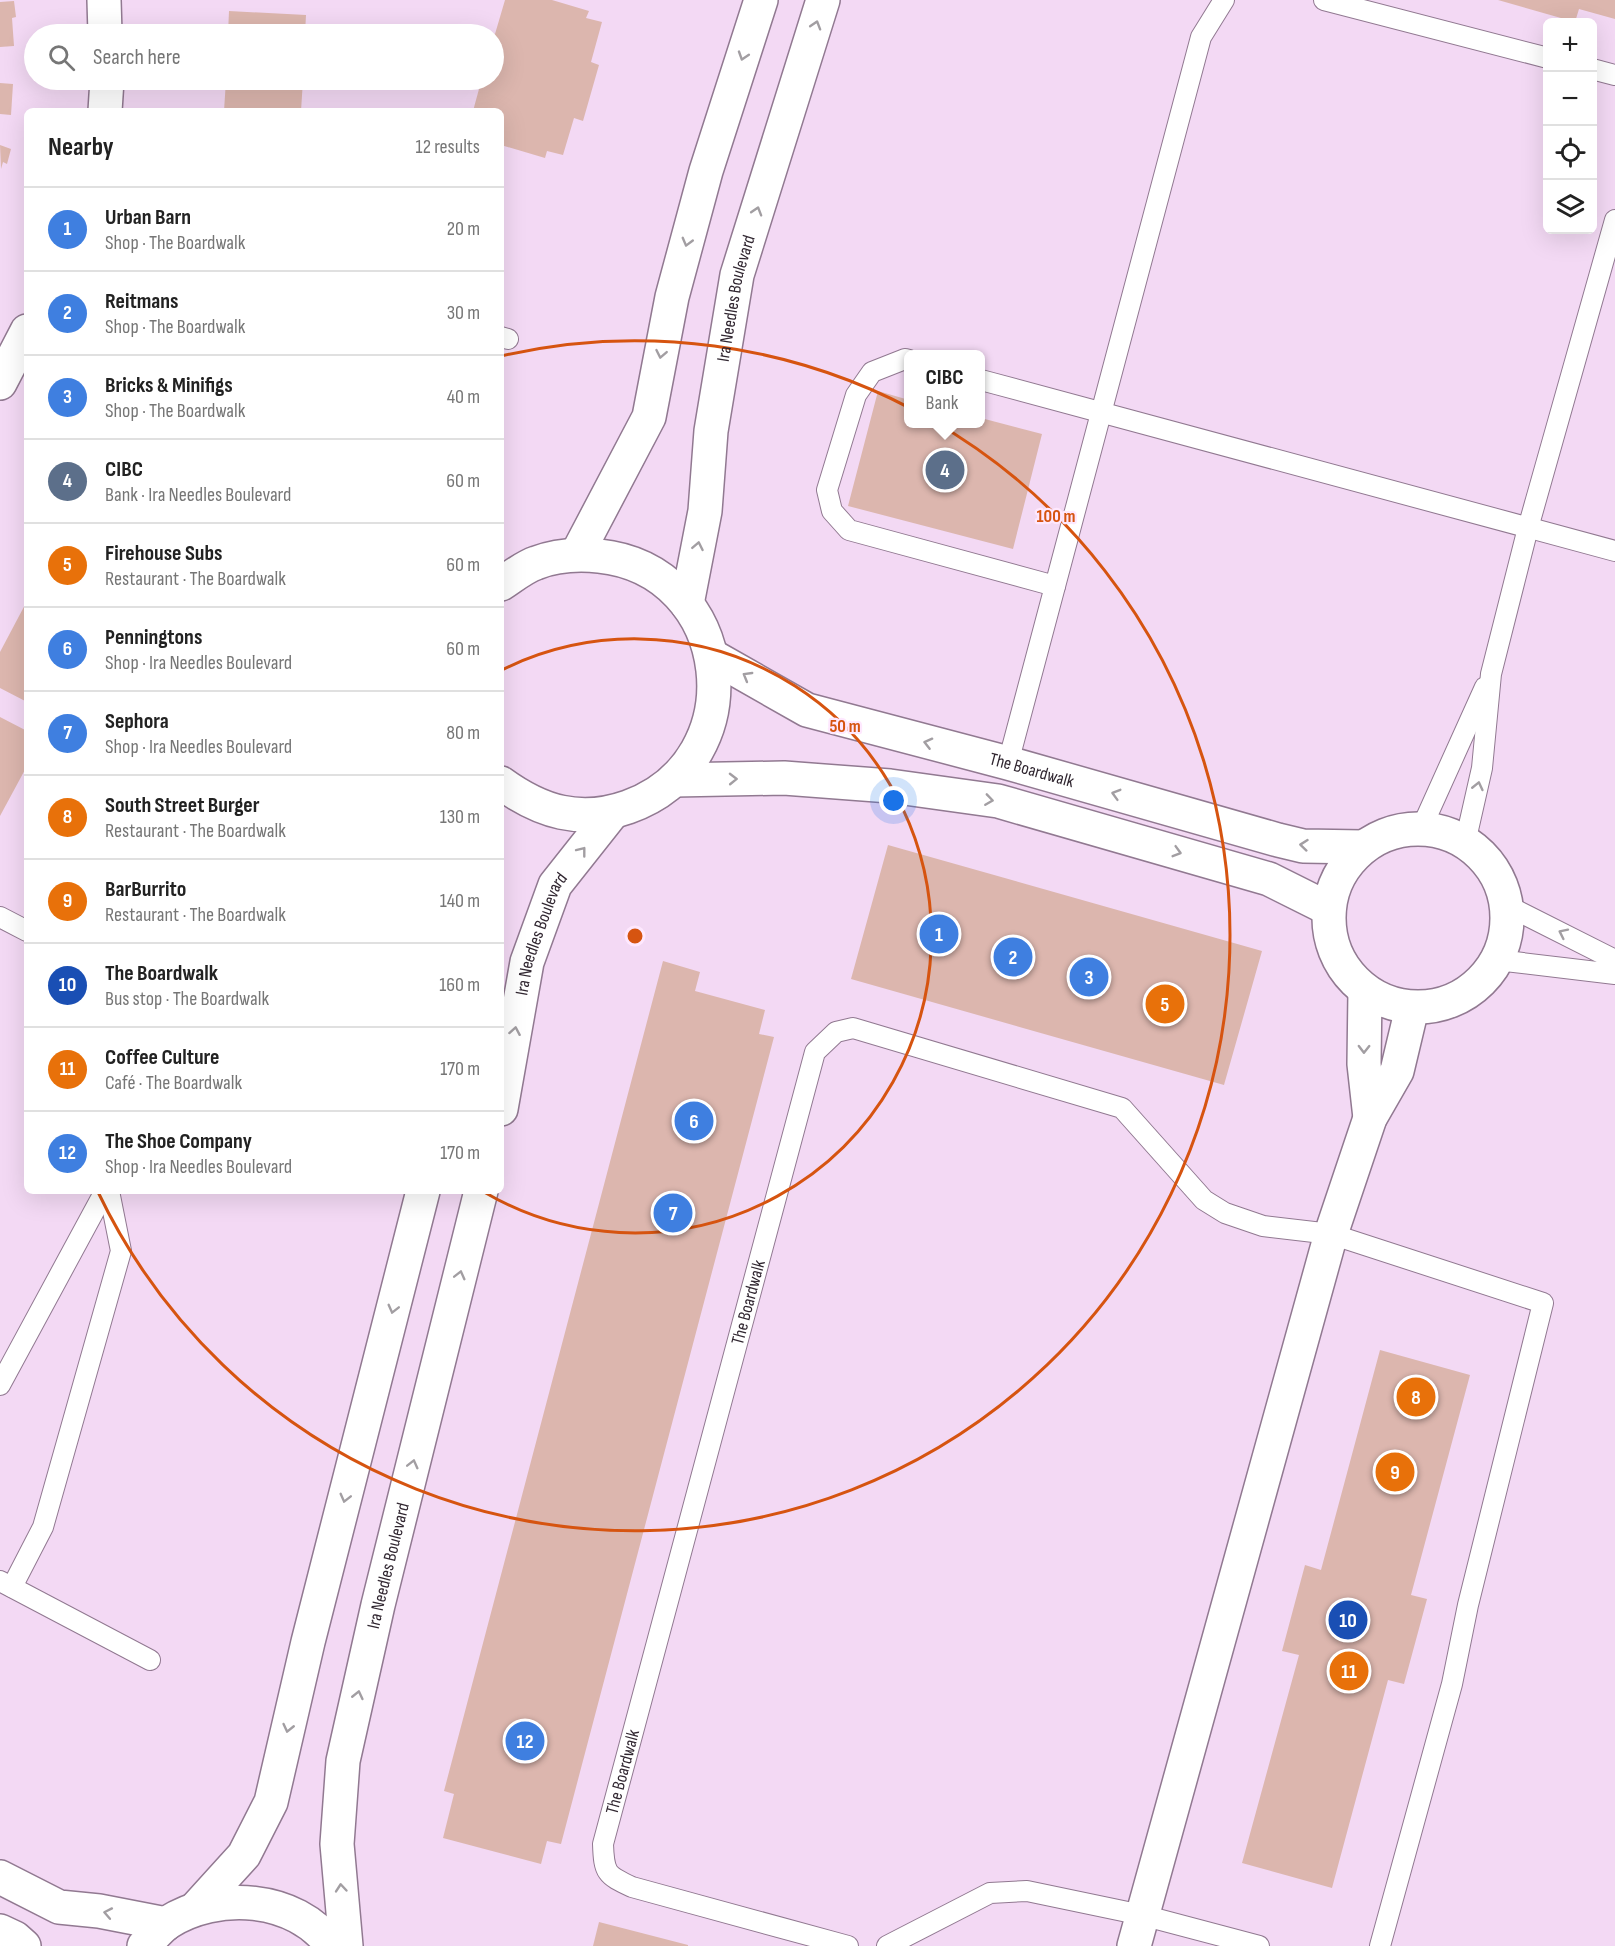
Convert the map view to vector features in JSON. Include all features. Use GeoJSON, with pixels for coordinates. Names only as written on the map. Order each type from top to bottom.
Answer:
{"type":"FeatureCollection","features":[{"type":"Feature","properties":{"kind":"main road"},"geometry":{"type":"LineString","coordinates":[[104,0],[105,24]]}},
{"type":"Feature","properties":{"kind":"main road"},"geometry":{"type":"LineString","coordinates":[[577,554],[649,417],[672,297],[706,171],[761,0]]}},
{"type":"Feature","properties":{"kind":"main road","name":"Ira Needles Boulevard"},"geometry":{"type":"LineString","coordinates":[[687,604],[705,511],[711,431],[737,275],[823,0]]}},
{"type":"Feature","properties":{"kind":"main road"},"geometry":{"type":"LineString","coordinates":[[105,108],[106,90]]}},
{"type":"Feature","properties":{"kind":"main road"},"geometry":{"type":"LineString","coordinates":[[0,382],[24,337]]}},
{"type":"Feature","properties":{"kind":"main road"},"geometry":{"type":"LineString","coordinates":[[504,582],[536,563],[577,554],[618,558],[657,575],[687,604],[703,628],[712,656],[716,689],[710,722],[696,753],[674,780],[645,801],[612,813],[567,814],[526,801],[504,785]]}},
{"type":"Feature","properties":{"kind":"main road","name":"The Boardwalk"},"geometry":{"type":"LineString","coordinates":[[712,656],[807,710],[1278,840],[1303,846],[1363,847]]}},
{"type":"Feature","properties":{"kind":"main road"},"geometry":{"type":"LineString","coordinates":[[674,780],[784,778],[890,786],[998,801],[1269,879],[1329,909]]}},
{"type":"Feature","properties":{"kind":"main road","name":"Ira Needles Boulevard"},"geometry":{"type":"LineString","coordinates":[[504,1092],[527,962],[555,885],[612,813]]}},
{"type":"Feature","properties":{"kind":"main road"},"geometry":{"type":"LineString","coordinates":[[1421,829],[1437,831],[1465,843],[1484,859],[1499,881],[1506,905],[1504,942],[1497,960],[1485,977],[1470,991],[1452,1001],[1432,1007],[1412,1008],[1395,1005],[1365,991],[1344,968],[1331,940],[1329,909],[1334,886],[1346,865],[1363,847],[1390,833],[1421,829]]}},
{"type":"Feature","properties":{"kind":"main road"},"geometry":{"type":"LineString","coordinates":[[1365,991],[1364,1064],[1370,1118]]}},
{"type":"Feature","properties":{"kind":"main road"},"geometry":{"type":"LineString","coordinates":[[1134,1946],[1331,1234],[1370,1118],[1397,1071],[1412,1008]]}},
{"type":"Feature","properties":{"kind":"main road"},"geometry":{"type":"LineString","coordinates":[[0,1877],[59,1907],[99,1911],[155,1935],[195,1909],[244,1855],[271,1802],[311,1630],[422,1194]]}},
{"type":"Feature","properties":{"kind":"main road","name":"Ira Needles Boulevard"},"geometry":{"type":"LineString","coordinates":[[346,1946],[337,1844],[343,1761],[378,1605],[481,1194]]}},
{"type":"Feature","properties":{"kind":"main road"},"geometry":{"type":"LineString","coordinates":[[195,1909],[230,1902],[266,1904],[299,1918],[332,1946]]}},
{"type":"Feature","properties":{"kind":"main road"},"geometry":{"type":"LineString","coordinates":[[0,1930],[24,1946]]}},
{"type":"Feature","properties":{"kind":"lane"},"geometry":{"type":"LineString","coordinates":[[1008,764],[1201,37],[1224,0]]}},
{"type":"Feature","properties":{"kind":"lane"},"geometry":{"type":"LineString","coordinates":[[1324,0],[1543,57]]}},
{"type":"Feature","properties":{"kind":"lane"},"geometry":{"type":"LineString","coordinates":[[1597,70],[1615,75]]}},
{"type":"Feature","properties":{"kind":"lane"},"geometry":{"type":"LineString","coordinates":[[1465,843],[1482,768],[1491,674],[1527,528],[1615,220]]}},
{"type":"Feature","properties":{"kind":"lane"},"geometry":{"type":"LineString","coordinates":[[904,359],[872,372],[856,395],[827,490],[832,511],[849,530],[1055,586]]}},
{"type":"Feature","properties":{"kind":"lane"},"geometry":{"type":"LineString","coordinates":[[985,382],[1615,551]]}},
{"type":"Feature","properties":{"kind":"lane"},"geometry":{"type":"LineString","coordinates":[[1421,829],[1491,674]]}},
{"type":"Feature","properties":{"kind":"lane"},"geometry":{"type":"LineString","coordinates":[[1506,905],[1615,960]]}},
{"type":"Feature","properties":{"kind":"lane"},"geometry":{"type":"LineString","coordinates":[[0,917],[24,929]]}},
{"type":"Feature","properties":{"kind":"lane"},"geometry":{"type":"LineString","coordinates":[[1497,960],[1615,974]]}},
{"type":"Feature","properties":{"kind":"lane","name":"The Boardwalk"},"geometry":{"type":"LineString","coordinates":[[848,1946],[632,1887],[610,1877],[604,1866],[603,1844],[815,1052],[836,1032],[853,1028],[1122,1108],[1204,1200],[1226,1213],[1263,1226],[1331,1234]]}},
{"type":"Feature","properties":{"kind":"lane"},"geometry":{"type":"LineString","coordinates":[[0,1385],[103,1194]]}},
{"type":"Feature","properties":{"kind":"lane"},"geometry":{"type":"LineString","coordinates":[[111,1194],[121,1251],[43,1527],[6,1584],[150,1660]]}},
{"type":"Feature","properties":{"kind":"lane"},"geometry":{"type":"LineString","coordinates":[[1331,1234],[1543,1304],[1468,1605],[1452,1684],[1380,1946]]}},
{"type":"Feature","properties":{"kind":"lane"},"geometry":{"type":"LineString","coordinates":[[887,1946],[990,1893],[1027,1891],[1142,1914],[1258,1946]]}},
{"type":"Feature","properties":{"kind":"building"},"geometry":{"type":"Polygon","coordinates":[[[505,0],[552,0],[589,11],[586,18],[602,22],[591,62],[599,65],[583,121],[574,118],[563,155],[547,151],[545,158],[504,146],[504,108],[474,108],[479,90],[504,90],[504,24],[498,24],[505,0]]]}},
{"type":"Feature","properties":{"kind":"building"},"geometry":{"type":"Polygon","coordinates":[[[1498,0],[1615,0],[1615,19],[1579,9],[1576,18],[1561,18],[1498,0]]]}},
{"type":"Feature","properties":{"kind":"building"},"geometry":{"type":"Polygon","coordinates":[[[14,1],[16,17],[12,18],[14,46],[0,47],[0,2],[14,1]]]}},
{"type":"Feature","properties":{"kind":"building"},"geometry":{"type":"Polygon","coordinates":[[[229,11],[306,15],[306,24],[228,24],[229,11]]]}},
{"type":"Feature","properties":{"kind":"building"},"geometry":{"type":"Polygon","coordinates":[[[0,83],[13,84],[11,115],[0,114],[0,83]]]}},
{"type":"Feature","properties":{"kind":"building"},"geometry":{"type":"Polygon","coordinates":[[[225,90],[302,90],[301,108],[224,108],[225,90]]]}},
{"type":"Feature","properties":{"kind":"building"},"geometry":{"type":"Polygon","coordinates":[[[0,145],[11,149],[7,164],[3,162],[1,169],[0,145]]]}},
{"type":"Feature","properties":{"kind":"building"},"geometry":{"type":"Polygon","coordinates":[[[878,391],[904,399],[904,428],[985,428],[985,419],[1042,434],[1013,549],[848,506],[878,391]]]}},
{"type":"Feature","properties":{"kind":"building"},"geometry":{"type":"Polygon","coordinates":[[[24,607],[24,700],[0,688],[0,652],[24,607]]]}},
{"type":"Feature","properties":{"kind":"building"},"geometry":{"type":"Polygon","coordinates":[[[0,717],[24,729],[24,772],[0,816],[0,717]]]}},
{"type":"Feature","properties":{"kind":"building"},"geometry":{"type":"Polygon","coordinates":[[[888,845],[1262,951],[1224,1085],[851,979],[888,845]]]}},
{"type":"Feature","properties":{"kind":"building"},"geometry":{"type":"Polygon","coordinates":[[[663,961],[700,972],[695,991],[765,1010],[759,1034],[774,1037],[561,1844],[547,1841],[541,1864],[443,1838],[454,1794],[444,1791],[663,961]]]}},
{"type":"Feature","properties":{"kind":"building"},"geometry":{"type":"Polygon","coordinates":[[[1380,1350],[1470,1375],[1411,1595],[1427,1599],[1404,1684],[1388,1680],[1332,1888],[1242,1863],[1299,1655],[1282,1651],[1305,1565],[1321,1570],[1380,1350]]]}},
{"type":"Feature","properties":{"kind":"building"},"geometry":{"type":"Polygon","coordinates":[[[599,1922],[688,1945],[688,1946],[593,1946],[599,1922]]]}},
{"type":"Feature","properties":{"kind":"place","name":"CIBC"},"geometry":{"type":"Point","coordinates":[945,470]}},
{"type":"Feature","properties":{"kind":"place","name":"Urban Barn"},"geometry":{"type":"Point","coordinates":[939,934]}},
{"type":"Feature","properties":{"kind":"place","name":"Reitmans"},"geometry":{"type":"Point","coordinates":[1013,957]}},
{"type":"Feature","properties":{"kind":"place","name":"Bricks & Minifigs"},"geometry":{"type":"Point","coordinates":[1089,977]}},
{"type":"Feature","properties":{"kind":"place","name":"Firehouse Subs"},"geometry":{"type":"Point","coordinates":[1165,1004]}},
{"type":"Feature","properties":{"kind":"place","name":"Penningtons"},"geometry":{"type":"Point","coordinates":[694,1121]}},
{"type":"Feature","properties":{"kind":"place","name":"Sephora"},"geometry":{"type":"Point","coordinates":[673,1213]}},
{"type":"Feature","properties":{"kind":"place","name":"South Street Burger"},"geometry":{"type":"Point","coordinates":[1416,1397]}},
{"type":"Feature","properties":{"kind":"place","name":"BarBurrito"},"geometry":{"type":"Point","coordinates":[1395,1472]}},
{"type":"Feature","properties":{"kind":"place","name":"The Boardwalk"},"geometry":{"type":"Point","coordinates":[1348,1620]}},
{"type":"Feature","properties":{"kind":"place","name":"Coffee Culture"},"geometry":{"type":"Point","coordinates":[1349,1671]}},
{"type":"Feature","properties":{"kind":"place","name":"The Shoe Company"},"geometry":{"type":"Point","coordinates":[525,1741]}}]}
